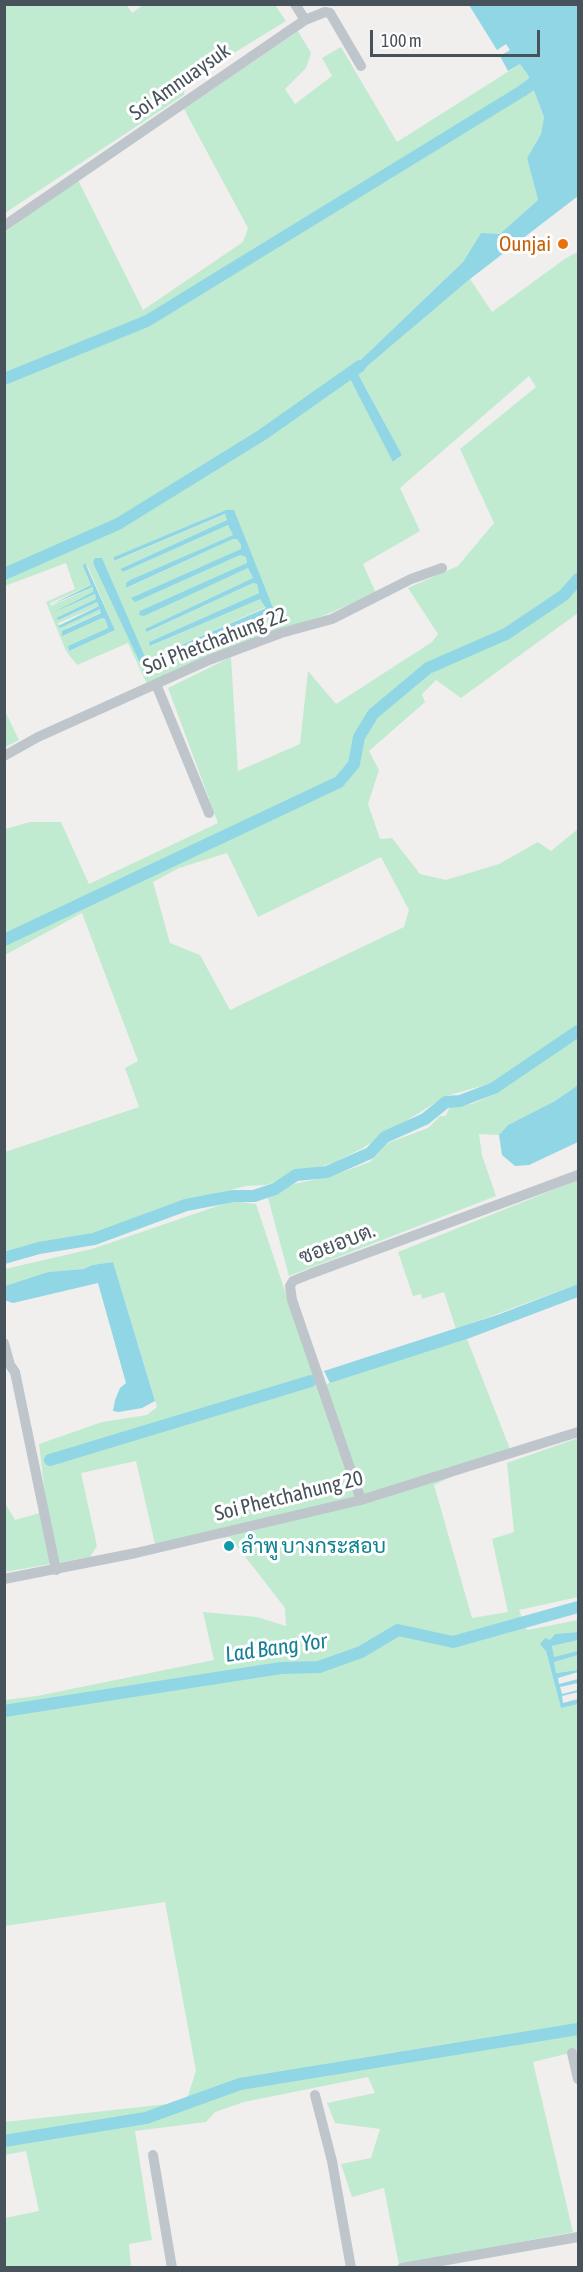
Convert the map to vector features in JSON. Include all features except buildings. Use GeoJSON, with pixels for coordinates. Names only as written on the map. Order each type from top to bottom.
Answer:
{"type":"FeatureCollection","features":[{"type":"Feature","properties":{"kind":"street"},"geometry":{"type":"LineString","coordinates":[[295,4],[305,20]]}},
{"type":"Feature","properties":{"kind":"street","name":"Soi Amnuaysuk"},"geometry":{"type":"LineString","coordinates":[[4,226],[305,20],[325,12],[330,13],[361,66]]}},
{"type":"Feature","properties":{"kind":"street","name":"Soi Phetchahung 22"},"geometry":{"type":"LineString","coordinates":[[4,756],[38,737],[156,684],[280,633],[332,619],[411,579],[442,568]]}},
{"type":"Feature","properties":{"kind":"street"},"geometry":{"type":"LineString","coordinates":[[156,684],[209,813]]}},
{"type":"Feature","properties":{"kind":"street","name":"ซอยอบต."},"geometry":{"type":"LineString","coordinates":[[361,1500],[292,1300],[290,1286],[293,1281],[579,1175]]}},
{"type":"Feature","properties":{"kind":"street"},"geometry":{"type":"LineString","coordinates":[[4,1343],[10,1365],[15,1372],[56,1570]]}},
{"type":"Feature","properties":{"kind":"street","name":"Soi Phetchahung 20"},"geometry":{"type":"LineString","coordinates":[[4,1579],[56,1570],[361,1500],[579,1432]]}},
{"type":"Feature","properties":{"kind":"street"},"geometry":{"type":"LineString","coordinates":[[572,2053],[579,2079]]}},
{"type":"Feature","properties":{"kind":"street"},"geometry":{"type":"LineString","coordinates":[[315,2095],[332,2161],[351,2268]]}},
{"type":"Feature","properties":{"kind":"street"},"geometry":{"type":"LineString","coordinates":[[153,2155],[172,2268]]}},
{"type":"Feature","properties":{"kind":"street"},"geometry":{"type":"LineString","coordinates":[[402,2268],[579,2236]]}},
{"type":"Feature","properties":{"kind":"green space"},"geometry":{"type":"Polygon","coordinates":[[[5,4],[127,5],[132,13],[143,5],[275,5],[286,21],[185,83],[184,95],[5,213],[5,4]]]}},
{"type":"Feature","properties":{"kind":"green space"},"geometry":{"type":"Polygon","coordinates":[[[298,31],[311,53],[306,68],[285,89],[295,104],[332,76],[322,58],[341,47],[397,142],[520,64],[528,75],[544,117],[541,134],[527,158],[538,200],[500,235],[481,233],[463,262],[347,373],[394,462],[402,455],[358,374],[470,279],[492,312],[566,258],[578,252],[578,613],[461,698],[436,680],[422,694],[425,702],[369,751],[379,770],[368,804],[380,839],[392,838],[420,874],[446,880],[499,864],[538,842],[551,851],[578,829],[578,1029],[492,1083],[446,1096],[361,1149],[335,1162],[266,1185],[246,1186],[182,1202],[102,1232],[5,1254],[5,1152],[139,1107],[125,1068],[138,1061],[82,913],[5,955],[5,829],[30,822],[61,822],[89,884],[218,823],[168,688],[231,657],[238,771],[300,744],[308,671],[336,704],[432,642],[438,634],[408,588],[458,566],[494,523],[460,449],[536,387],[529,376],[400,488],[420,531],[363,564],[376,593],[311,621],[147,684],[128,643],[77,665],[66,651],[46,602],[75,589],[66,563],[5,586],[5,232],[78,180],[143,310],[243,242],[248,228],[184,109],[298,31]],[[226,510],[115,557],[115,561],[226,514],[227,520],[120,569],[123,572],[228,525],[233,535],[130,580],[126,583],[127,588],[233,539],[237,539],[241,545],[242,549],[132,599],[135,601],[240,555],[246,557],[247,563],[144,615],[248,568],[253,578],[146,629],[148,632],[253,583],[257,584],[259,593],[149,642],[151,646],[261,598],[266,607],[158,655],[159,662],[270,614],[273,609],[226,510]],[[102,559],[93,563],[147,678],[151,672],[102,559]],[[83,566],[91,585],[50,603],[51,606],[93,587],[94,592],[67,605],[95,594],[96,599],[56,618],[60,620],[97,602],[99,606],[58,623],[60,628],[100,608],[102,612],[67,628],[62,635],[102,618],[105,619],[108,628],[68,646],[69,651],[115,630],[88,567],[83,566]],[[227,853],[179,868],[153,882],[170,943],[200,955],[230,1010],[404,927],[409,910],[381,857],[258,917],[227,853]]]}},
{"type":"Feature","properties":{"kind":"green space"},"geometry":{"type":"Polygon","coordinates":[[[4,709],[19,740],[5,747],[4,747],[4,709]]]}},
{"type":"Feature","properties":{"kind":"green space"},"geometry":{"type":"Polygon","coordinates":[[[578,1037],[578,1085],[555,1101],[508,1125],[499,1135],[479,1134],[482,1155],[496,1196],[289,1276],[268,1198],[294,1184],[332,1176],[370,1162],[388,1143],[428,1128],[440,1116],[446,1116],[450,1106],[472,1104],[495,1094],[539,1061],[578,1037]]]}},
{"type":"Feature","properties":{"kind":"green space"},"geometry":{"type":"Polygon","coordinates":[[[578,1180],[578,1284],[456,1329],[444,1292],[422,1299],[421,1294],[413,1296],[398,1252],[578,1180]]]}},
{"type":"Feature","properties":{"kind":"green space"},"geometry":{"type":"Polygon","coordinates":[[[232,1201],[256,1204],[317,1387],[467,1339],[510,1449],[434,1485],[472,1618],[508,1612],[492,1539],[514,1532],[507,1463],[578,1438],[578,1597],[519,1610],[527,1630],[578,1620],[578,1632],[555,1634],[546,1651],[561,1708],[578,1704],[578,2051],[533,2062],[573,2232],[399,2265],[384,2188],[352,2197],[341,2164],[371,2158],[380,2129],[335,2123],[327,2103],[375,2093],[368,2077],[244,2102],[215,2112],[206,2122],[135,2131],[152,2240],[129,2244],[131,2267],[5,2267],[5,2218],[39,2211],[26,2151],[5,2155],[5,2122],[186,2102],[196,2071],[165,1902],[5,1926],[5,1700],[37,1696],[214,1660],[203,1612],[257,1617],[286,1626],[285,1608],[230,1537],[197,1542],[155,1544],[136,1461],[81,1473],[97,1546],[90,1557],[5,1572],[5,1503],[15,1520],[47,1511],[39,1444],[102,1422],[147,1415],[157,1407],[113,1262],[92,1265],[84,1269],[48,1272],[5,1286],[5,1269],[92,1249],[232,1201]]]}},
{"type":"Feature","properties":{"kind":"green space"},"geometry":{"type":"Polygon","coordinates":[[[578,1640],[578,1651],[554,1658],[552,1646],[578,1640]]]}},
{"type":"Feature","properties":{"kind":"green space"},"geometry":{"type":"Polygon","coordinates":[[[578,1655],[578,1670],[556,1673],[554,1662],[578,1655]]]}},
{"type":"Feature","properties":{"kind":"water"},"geometry":{"type":"Polygon","coordinates":[[[469,5],[578,5],[578,196],[470,279],[358,374],[402,455],[393,462],[347,373],[463,262],[481,233],[500,234],[538,200],[527,158],[541,134],[544,117],[528,75],[520,64],[508,71],[500,56],[510,50],[506,44],[497,50],[469,5]]]}},
{"type":"Feature","properties":{"kind":"water"},"geometry":{"type":"Polygon","coordinates":[[[226,510],[234,510],[273,608],[270,614],[159,662],[156,660],[158,655],[266,608],[260,599],[150,646],[149,642],[259,593],[257,584],[253,583],[147,632],[145,629],[253,578],[248,568],[144,616],[139,615],[140,611],[247,563],[246,557],[240,555],[135,602],[131,598],[241,549],[241,545],[237,539],[233,539],[126,588],[126,583],[130,580],[233,535],[228,525],[123,572],[120,569],[227,520],[225,514],[114,561],[114,557],[226,510]]]}},
{"type":"Feature","properties":{"kind":"water"},"geometry":{"type":"Polygon","coordinates":[[[95,558],[102,558],[152,673],[147,678],[93,563],[95,558]]]}},
{"type":"Feature","properties":{"kind":"water"},"geometry":{"type":"Polygon","coordinates":[[[85,563],[115,630],[69,651],[68,646],[108,628],[105,619],[102,618],[62,636],[62,631],[101,613],[100,609],[60,628],[58,626],[99,606],[97,602],[59,620],[56,618],[96,599],[95,594],[54,612],[93,592],[93,587],[50,605],[91,585],[83,566],[85,563]]]}},
{"type":"Feature","properties":{"kind":"water"},"geometry":{"type":"Polygon","coordinates":[[[578,1085],[578,1142],[529,1165],[515,1166],[502,1155],[499,1135],[508,1125],[555,1101],[578,1085]]]}},
{"type":"Feature","properties":{"kind":"water"},"geometry":{"type":"Polygon","coordinates":[[[113,1262],[155,1401],[142,1408],[119,1412],[113,1411],[115,1400],[120,1388],[126,1383],[98,1283],[13,1303],[4,1300],[5,1286],[48,1272],[84,1269],[92,1265],[113,1262]]]}},
{"type":"Feature","properties":{"kind":"water"},"geometry":{"type":"Polygon","coordinates":[[[578,1284],[578,1297],[467,1339],[330,1383],[324,1371],[500,1314],[578,1284]]]}},
{"type":"Feature","properties":{"kind":"water"},"geometry":{"type":"Polygon","coordinates":[[[578,1632],[578,1640],[552,1646],[554,1657],[578,1651],[578,1655],[554,1662],[556,1673],[578,1670],[578,1672],[558,1678],[559,1684],[578,1679],[578,1683],[560,1687],[562,1694],[578,1690],[578,1692],[562,1696],[563,1703],[578,1699],[578,1704],[561,1708],[546,1651],[540,1644],[545,1638],[550,1640],[555,1634],[578,1632]]]}},
{"type":"Feature","properties":{"kind":"waterway"},"geometry":{"type":"LineString","coordinates":[[4,379],[147,321],[543,76]]}},
{"type":"Feature","properties":{"kind":"waterway"},"geometry":{"type":"LineString","coordinates":[[4,574],[118,524],[262,435],[360,366]]}},
{"type":"Feature","properties":{"kind":"waterway"},"geometry":{"type":"LineString","coordinates":[[4,940],[339,782],[354,764],[359,737],[373,714],[428,668],[506,634],[564,595],[578,579]]}},
{"type":"Feature","properties":{"kind":"waterway"},"geometry":{"type":"LineString","coordinates":[[4,1258],[39,1248],[94,1239],[186,1205],[233,1196],[254,1196],[275,1189],[296,1175],[327,1172],[370,1153],[385,1137],[425,1119],[446,1102],[460,1101],[494,1088],[578,1031]]}},
{"type":"Feature","properties":{"kind":"waterway"},"geometry":{"type":"LineString","coordinates":[[50,1460],[311,1381]]}},
{"type":"Feature","properties":{"kind":"waterway","name":"Lad Bang Yor"},"geometry":{"type":"LineString","coordinates":[[4,1711],[281,1668],[319,1667],[361,1652],[398,1630],[453,1642],[578,1607]]}},
{"type":"Feature","properties":{"kind":"waterway"},"geometry":{"type":"LineString","coordinates":[[4,2141],[146,2118],[240,2084],[578,2029]]}},
{"type":"Feature","properties":{"kind":"place","name":"Ounjai"},"geometry":{"type":"Point","coordinates":[563,244]}},
{"type":"Feature","properties":{"kind":"place","name":"ลำพู บางกระสอบ"},"geometry":{"type":"Point","coordinates":[229,1546]}}]}
